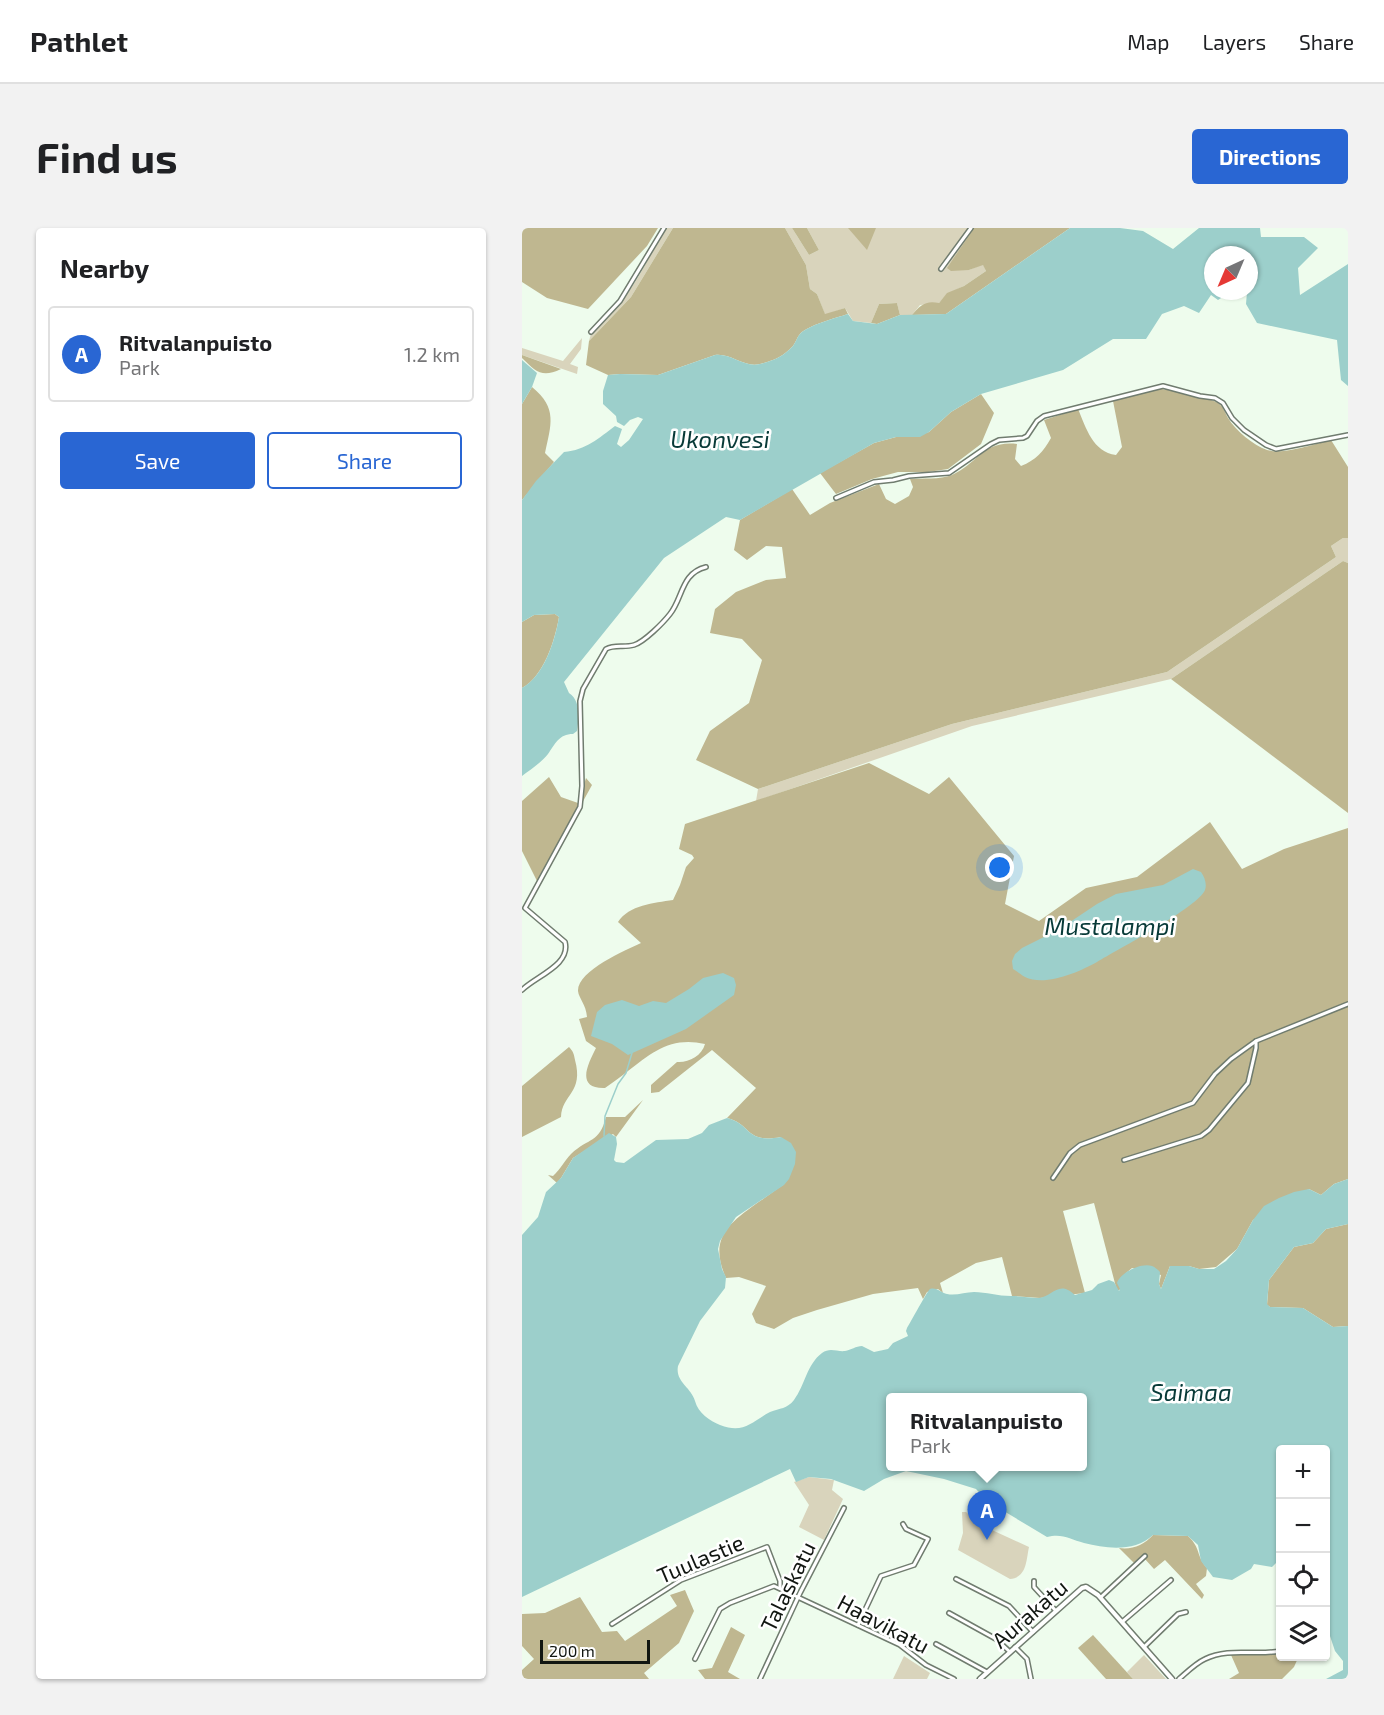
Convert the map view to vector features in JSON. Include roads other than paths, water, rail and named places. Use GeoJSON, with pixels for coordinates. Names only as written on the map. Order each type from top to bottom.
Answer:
{"type":"FeatureCollection","features":[{"type":"Feature","properties":{"kind":"street"},"geometry":{"type":"LineString","coordinates":[[591,332],[620,300],[664,228]]}},
{"type":"Feature","properties":{"kind":"street"},"geometry":{"type":"LineString","coordinates":[[941,269],[971,228]]}},
{"type":"Feature","properties":{"kind":"street"},"geometry":{"type":"LineString","coordinates":[[836,498],[874,482],[949,472],[999,440],[1027,436],[1037,421],[1044,416],[1163,386],[1215,398],[1223,403],[1232,418],[1244,430],[1276,449],[1348,435]]}},
{"type":"Feature","properties":{"kind":"street"},"geometry":{"type":"LineString","coordinates":[[522,990],[564,958],[567,949],[565,942],[525,908],[580,807],[582,786],[580,701],[583,689],[606,649],[613,646],[631,646],[640,642],[670,614],[688,578],[697,570],[706,567]]}},
{"type":"Feature","properties":{"kind":"street"},"geometry":{"type":"LineString","coordinates":[[1053,1178],[1070,1152],[1080,1145],[1193,1103],[1223,1066],[1256,1041],[1348,1004]]}},
{"type":"Feature","properties":{"kind":"street"},"geometry":{"type":"LineString","coordinates":[[1124,1160],[1201,1136],[1209,1131],[1248,1083],[1256,1041]]}},
{"type":"Feature","properties":{"kind":"street","name":"Talaskatu"},"geometry":{"type":"LineString","coordinates":[[760,1679],[798,1597],[844,1508]]}},
{"type":"Feature","properties":{"kind":"street"},"geometry":{"type":"LineString","coordinates":[[858,1625],[881,1576],[914,1565],[928,1539],[906,1528],[903,1524]]}},
{"type":"Feature","properties":{"kind":"street","name":"Tuulastie"},"geometry":{"type":"LineString","coordinates":[[612,1624],[681,1580],[767,1547],[780,1581],[780,1588]]}},
{"type":"Feature","properties":{"kind":"street"},"geometry":{"type":"LineString","coordinates":[[1101,1597],[1145,1556]]}},
{"type":"Feature","properties":{"kind":"street"},"geometry":{"type":"LineString","coordinates":[[956,1579],[1009,1606],[1033,1632]]}},
{"type":"Feature","properties":{"kind":"street"},"geometry":{"type":"LineString","coordinates":[[1122,1622],[1171,1580]]}},
{"type":"Feature","properties":{"kind":"street"},"geometry":{"type":"LineString","coordinates":[[1034,1581],[1035,1587],[1056,1611]]}},
{"type":"Feature","properties":{"kind":"street"},"geometry":{"type":"LineString","coordinates":[[695,1659],[720,1609],[774,1586],[780,1588]]}},
{"type":"Feature","properties":{"kind":"street","name":"Aurakatu"},"geometry":{"type":"LineString","coordinates":[[980,1679],[1084,1587],[1091,1588],[1101,1597],[1172,1679]]}},
{"type":"Feature","properties":{"kind":"street","name":"Haavikatu"},"geometry":{"type":"LineString","coordinates":[[780,1588],[900,1645],[926,1665],[954,1679]]}},
{"type":"Feature","properties":{"kind":"street"},"geometry":{"type":"LineString","coordinates":[[1144,1647],[1178,1614],[1186,1612]]}},
{"type":"Feature","properties":{"kind":"street"},"geometry":{"type":"LineString","coordinates":[[949,1613],[996,1638],[1010,1652]]}},
{"type":"Feature","properties":{"kind":"street"},"geometry":{"type":"LineString","coordinates":[[936,1644],[987,1672]]}},
{"type":"Feature","properties":{"kind":"street"},"geometry":{"type":"LineString","coordinates":[[1016,1647],[1027,1659],[1031,1679]]}},
{"type":"Feature","properties":{"kind":"street"},"geometry":{"type":"LineString","coordinates":[[1179,1679],[1198,1663],[1217,1654],[1276,1652]]}},
{"type":"Feature","properties":{"kind":"water","name":"Ukonvesi"},"geometry":{"type":"Polygon","coordinates":[[[1070,228],[1120,228],[1143,231],[1173,249],[1199,228],[1260,228],[1261,237],[1304,237],[1318,248],[1298,268],[1300,295],[1348,264],[1348,386],[1341,380],[1337,340],[1257,323],[1246,304],[1246,300],[1258,300],[1258,246],[1204,246],[1204,300],[1208,300],[1199,313],[1184,306],[1162,314],[1146,339],[1113,339],[1063,370],[981,394],[951,412],[920,437],[896,437],[874,443],[740,520],[726,517],[664,558],[564,682],[569,693],[576,700],[579,715],[577,731],[561,738],[543,760],[522,776],[522,688],[542,667],[555,637],[559,617],[555,614],[534,615],[522,622],[522,500],[536,481],[564,452],[586,446],[615,426],[622,429],[617,444],[621,447],[629,440],[643,419],[638,417],[630,420],[624,426],[617,422],[616,416],[603,404],[603,391],[608,375],[658,375],[715,355],[727,356],[748,364],[760,364],[786,353],[800,334],[809,328],[848,314],[853,321],[877,324],[900,315],[946,314],[1070,228]]]}},
{"type":"Feature","properties":{"kind":"water"},"geometry":{"type":"Polygon","coordinates":[[[522,360],[537,373],[522,404],[522,360]]]}},
{"type":"Feature","properties":{"kind":"water","name":"Mustalampi"},"geometry":{"type":"Polygon","coordinates":[[[1193,869],[1201,872],[1205,881],[1205,890],[1199,897],[1173,917],[1097,962],[1072,974],[1042,980],[1025,977],[1013,969],[1012,961],[1015,954],[1022,948],[1058,930],[1097,904],[1116,894],[1163,885],[1193,869]]]}},
{"type":"Feature","properties":{"kind":"water"},"geometry":{"type":"Polygon","coordinates":[[[723,973],[734,978],[736,985],[734,995],[686,1029],[628,1055],[612,1044],[591,1036],[597,1012],[605,1005],[622,1000],[639,1006],[653,1001],[666,1003],[703,978],[723,973]]]}},
{"type":"Feature","properties":{"kind":"water","name":"Saimaa"},"geometry":{"type":"Polygon","coordinates":[[[727,1118],[741,1124],[755,1136],[781,1137],[791,1143],[796,1152],[795,1164],[784,1185],[736,1217],[720,1241],[718,1249],[726,1277],[725,1288],[700,1321],[678,1366],[681,1380],[702,1413],[716,1423],[735,1428],[747,1426],[791,1403],[798,1394],[809,1369],[825,1351],[845,1351],[862,1346],[874,1352],[888,1349],[893,1343],[908,1336],[907,1328],[930,1289],[950,1294],[979,1292],[1038,1298],[1060,1289],[1069,1290],[1075,1295],[1092,1290],[1098,1284],[1109,1280],[1114,1282],[1119,1291],[1117,1283],[1126,1272],[1147,1265],[1153,1266],[1160,1272],[1161,1289],[1170,1266],[1214,1269],[1226,1261],[1237,1249],[1253,1220],[1264,1206],[1294,1192],[1309,1189],[1321,1195],[1334,1184],[1348,1179],[1348,1224],[1326,1229],[1313,1243],[1294,1247],[1269,1280],[1267,1304],[1270,1307],[1303,1308],[1333,1327],[1348,1326],[1348,1679],[1326,1679],[1343,1670],[1343,1661],[1335,1651],[1330,1636],[1330,1445],[1276,1445],[1276,1563],[1272,1567],[1254,1564],[1251,1569],[1232,1580],[1213,1577],[1201,1561],[1198,1545],[1188,1536],[1153,1535],[1129,1547],[1102,1547],[1062,1536],[1047,1537],[987,1501],[976,1489],[944,1479],[906,1471],[884,1479],[864,1491],[831,1479],[809,1477],[796,1482],[790,1469],[522,1597],[522,1235],[538,1217],[546,1192],[561,1178],[573,1158],[609,1133],[616,1137],[614,1160],[624,1163],[656,1140],[688,1139],[702,1133],[709,1125],[727,1118]]]}},
{"type":"Feature","properties":{"kind":"waterway"},"geometry":{"type":"LineString","coordinates":[[604,1136],[605,1116],[618,1084],[626,1073],[632,1053]]}},
{"type":"Feature","properties":{"kind":"place","name":"Ritvalanpuisto"},"geometry":{"type":"Point","coordinates":[987,1540]}}]}
